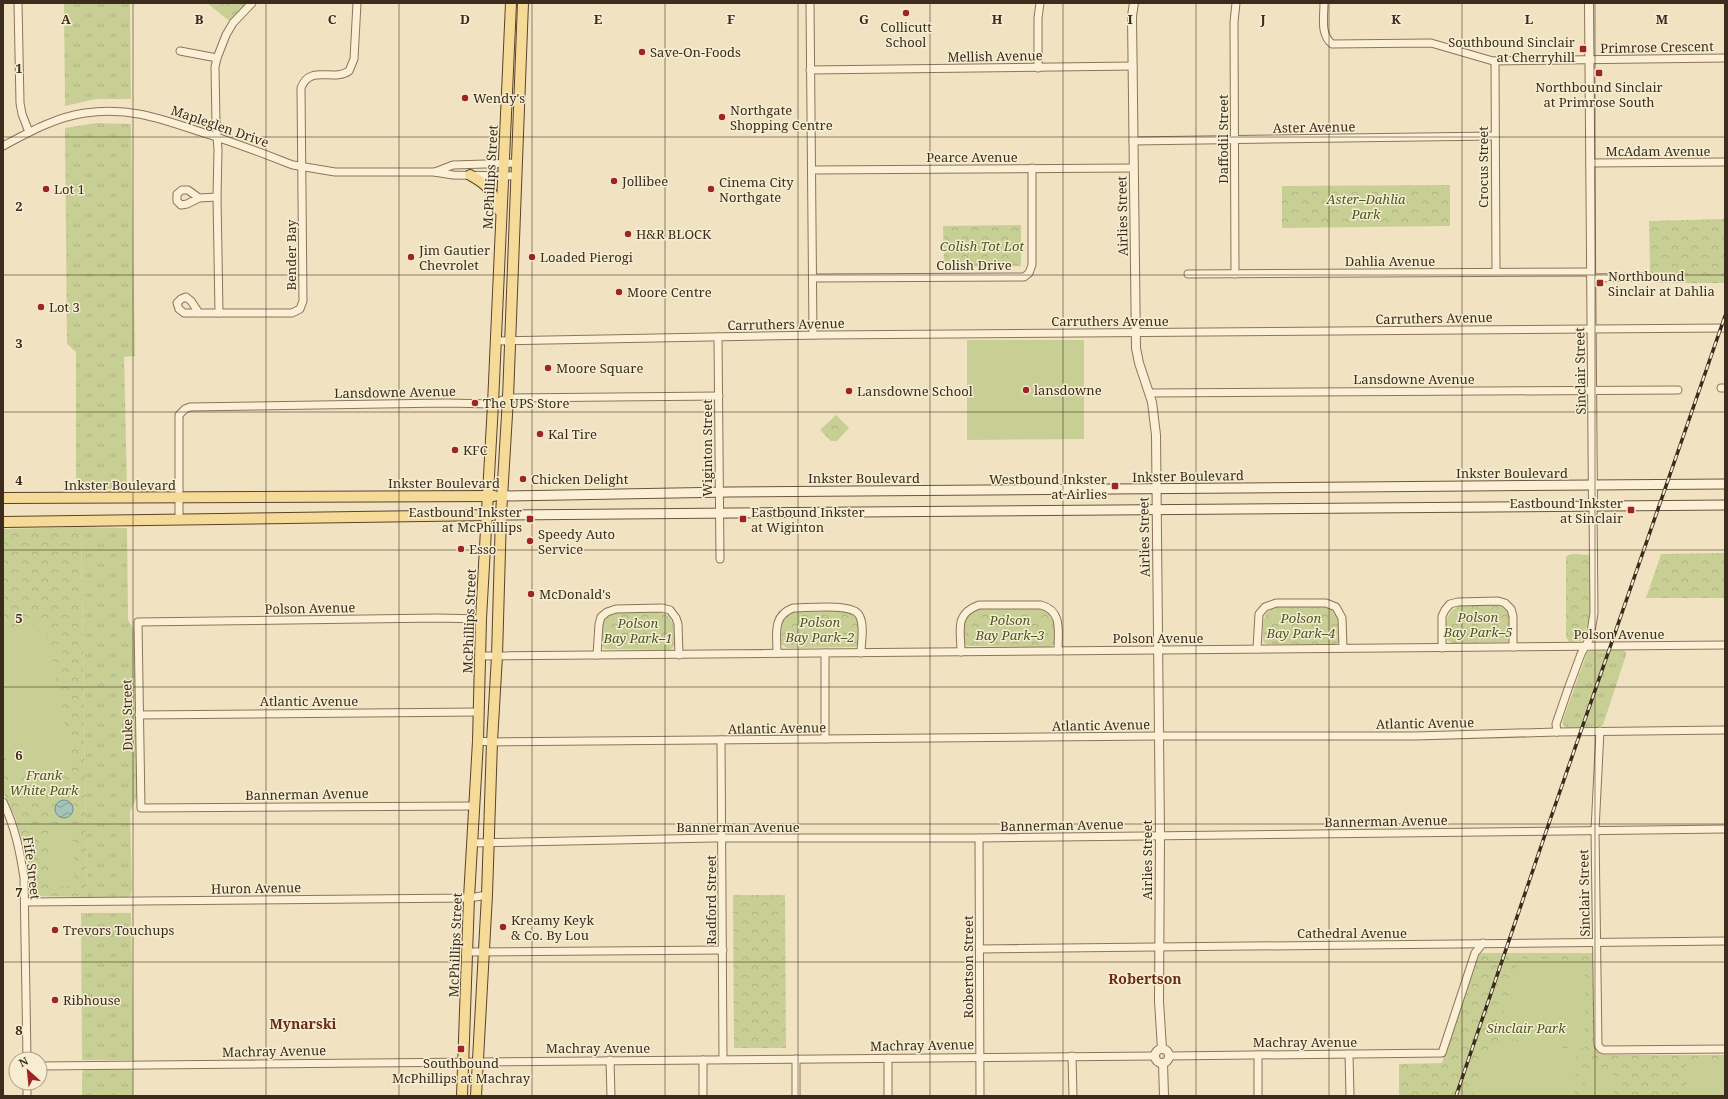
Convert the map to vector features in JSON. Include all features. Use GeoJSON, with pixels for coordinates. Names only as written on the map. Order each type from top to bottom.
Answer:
{"type":"FeatureCollection","features":[{"type":"Feature","properties":{"kind":"main road","name":"McPhillips Street"},"geometry":{"type":"LineString","coordinates":[[462,1096],[469,898],[478,741],[482,619],[511,3]]}},
{"type":"Feature","properties":{"kind":"main road","name":"McPhillips Street"},"geometry":{"type":"LineString","coordinates":[[476,1096],[487,895],[492,742],[497,656],[500,515],[508,398],[523,3]]}},
{"type":"Feature","properties":{"kind":"main road"},"geometry":{"type":"LineString","coordinates":[[470,175],[483,182],[489,188],[495,198],[501,217]]}},
{"type":"Feature","properties":{"kind":"main road","name":"Inkster Boulevard"},"geometry":{"type":"LineString","coordinates":[[3,498],[502,496],[720,492],[1725,484]]}},
{"type":"Feature","properties":{"kind":"main road"},"geometry":{"type":"LineString","coordinates":[[3,522],[487,515],[1156,511],[1725,505]]}},
{"type":"Feature","properties":{"kind":"street"},"geometry":{"type":"LineString","coordinates":[[18,3],[20,103],[22,114],[29,132]]}},
{"type":"Feature","properties":{"kind":"street"},"geometry":{"type":"LineString","coordinates":[[219,313],[216,67],[217,58],[226,35],[233,24],[252,3]]}},
{"type":"Feature","properties":{"kind":"street"},"geometry":{"type":"LineString","coordinates":[[302,166],[301,88],[307,78],[312,75],[342,75],[349,71],[354,59],[356,3]]}},
{"type":"Feature","properties":{"kind":"street"},"geometry":{"type":"LineString","coordinates":[[810,3],[813,335]]}},
{"type":"Feature","properties":{"kind":"street"},"geometry":{"type":"LineString","coordinates":[[1038,68],[1038,18],[1040,3]]}},
{"type":"Feature","properties":{"kind":"street","name":"Airlies Street"},"geometry":{"type":"LineString","coordinates":[[1134,3],[1132,16],[1135,333],[1138,363],[1150,393],[1155,417],[1156,435],[1160,835],[1159,1001],[1162,1049]]}},
{"type":"Feature","properties":{"kind":"street","name":"Daffodil Street"},"geometry":{"type":"LineString","coordinates":[[1235,274],[1234,22],[1236,3]]}},
{"type":"Feature","properties":{"kind":"street","name":"Primrose Crescent"},"geometry":{"type":"LineString","coordinates":[[1324,3],[1324,33],[1327,40],[1332,44],[1431,43],[1494,61],[1725,58]]}},
{"type":"Feature","properties":{"kind":"street","name":"Sinclair Street"},"geometry":{"type":"LineString","coordinates":[[1557,732],[1556,724],[1584,646],[1590,638],[1594,612],[1589,3]]}},
{"type":"Feature","properties":{"kind":"street"},"geometry":{"type":"LineString","coordinates":[[180,51],[217,58]]}},
{"type":"Feature","properties":{"kind":"street","name":"Crocus Street"},"geometry":{"type":"LineString","coordinates":[[1494,61],[1496,272]]}},
{"type":"Feature","properties":{"kind":"street","name":"Mellish Avenue"},"geometry":{"type":"LineString","coordinates":[[810,70],[1133,66]]}},
{"type":"Feature","properties":{"kind":"street","name":"Mapleglen Drive"},"geometry":{"type":"LineString","coordinates":[[3,146],[29,132],[63,118],[84,113],[106,111],[135,112],[167,120],[217,136],[293,165],[335,172],[434,172],[453,175],[517,176]]}},
{"type":"Feature","properties":{"kind":"street","name":"Aster Avenue"},"geometry":{"type":"LineString","coordinates":[[1133,141],[1495,136]]}},
{"type":"Feature","properties":{"kind":"street","name":"McAdam Avenue"},"geometry":{"type":"LineString","coordinates":[[1590,163],[1725,162]]}},
{"type":"Feature","properties":{"kind":"street","name":"Mapleglen Drive"},"geometry":{"type":"LineString","coordinates":[[434,172],[453,165],[517,163]]}},
{"type":"Feature","properties":{"kind":"street","name":"Bender Bay"},"geometry":{"type":"LineString","coordinates":[[199,313],[292,312],[300,309],[303,300],[302,166]]}},
{"type":"Feature","properties":{"kind":"street","name":"Colish Drive"},"geometry":{"type":"LineString","coordinates":[[813,278],[1024,277],[1029,273],[1032,265],[1032,168]]}},
{"type":"Feature","properties":{"kind":"street","name":"Pearce Avenue"},"geometry":{"type":"LineString","coordinates":[[812,170],[1133,168]]}},
{"type":"Feature","properties":{"kind":"street"},"geometry":{"type":"LineString","coordinates":[[199,198],[217,197]]}},
{"type":"Feature","properties":{"kind":"street","name":"Dahlia Avenue"},"geometry":{"type":"LineString","coordinates":[[1188,274],[1496,272],[1646,277]]}},
{"type":"Feature","properties":{"kind":"street","name":"Carruthers Avenue"},"geometry":{"type":"LineString","coordinates":[[496,341],[813,335],[1725,328]]}},
{"type":"Feature","properties":{"kind":"street","name":"Wiginton Street"},"geometry":{"type":"LineString","coordinates":[[718,337],[720,559]]}},
{"type":"Feature","properties":{"kind":"street","name":"Lansdowne Avenue"},"geometry":{"type":"LineString","coordinates":[[1150,393],[1678,390]]}},
{"type":"Feature","properties":{"kind":"street","name":"Lansdowne Avenue"},"geometry":{"type":"LineString","coordinates":[[179,520],[179,415],[185,409],[190,407],[447,403],[493,404],[508,398],[719,396]]}},
{"type":"Feature","properties":{"kind":"street"},"geometry":{"type":"LineString","coordinates":[[1442,648],[1442,616],[1450,604],[1458,602],[1498,601],[1505,603],[1513,616],[1513,647]]}},
{"type":"Feature","properties":{"kind":"street"},"geometry":{"type":"LineString","coordinates":[[1257,649],[1258,619],[1260,612],[1265,607],[1276,603],[1318,603],[1332,605],[1342,614],[1343,648]]}},
{"type":"Feature","properties":{"kind":"street"},"geometry":{"type":"LineString","coordinates":[[961,652],[961,619],[964,613],[978,605],[1041,605],[1049,607],[1055,613],[1057,618],[1058,650]]}},
{"type":"Feature","properties":{"kind":"street"},"geometry":{"type":"LineString","coordinates":[[597,655],[599,624],[601,617],[607,612],[616,609],[662,608],[670,610],[676,618],[678,624],[679,655]]}},
{"type":"Feature","properties":{"kind":"street"},"geometry":{"type":"LineString","coordinates":[[777,653],[777,622],[785,611],[793,608],[845,608],[854,610],[859,615],[862,622],[861,653]]}},
{"type":"Feature","properties":{"kind":"street","name":"Polson Avenue"},"geometry":{"type":"LineString","coordinates":[[138,622],[438,618],[482,619]]}},
{"type":"Feature","properties":{"kind":"street","name":"Duke Street"},"geometry":{"type":"LineString","coordinates":[[138,622],[140,808]]}},
{"type":"Feature","properties":{"kind":"street","name":"Polson Avenue"},"geometry":{"type":"LineString","coordinates":[[481,656],[1725,645]]}},
{"type":"Feature","properties":{"kind":"street"},"geometry":{"type":"LineString","coordinates":[[825,653],[825,739]]}},
{"type":"Feature","properties":{"kind":"street","name":"Atlantic Avenue"},"geometry":{"type":"LineString","coordinates":[[139,715],[478,712]]}},
{"type":"Feature","properties":{"kind":"street","name":"Atlantic Avenue"},"geometry":{"type":"LineString","coordinates":[[478,741],[1158,736],[1415,736],[1600,731],[1725,730]]}},
{"type":"Feature","properties":{"kind":"street","name":"Sinclair Street"},"geometry":{"type":"LineString","coordinates":[[1600,731],[1595,830],[1597,1042],[1599,1048],[1604,1050],[1725,1049]]}},
{"type":"Feature","properties":{"kind":"street","name":"Radford Street"},"geometry":{"type":"LineString","coordinates":[[722,740],[723,1059]]}},
{"type":"Feature","properties":{"kind":"street","name":"Fife Street"},"geometry":{"type":"LineString","coordinates":[[3,802],[15,832],[21,853],[25,902],[26,1051]]}},
{"type":"Feature","properties":{"kind":"street","name":"Bannerman Avenue"},"geometry":{"type":"LineString","coordinates":[[140,808],[474,806]]}},
{"type":"Feature","properties":{"kind":"street","name":"Bannerman Avenue"},"geometry":{"type":"LineString","coordinates":[[472,843],[722,838],[979,838],[1725,829]]}},
{"type":"Feature","properties":{"kind":"street","name":"Robertson Street"},"geometry":{"type":"LineString","coordinates":[[979,838],[980,1096]]}},
{"type":"Feature","properties":{"kind":"street","name":"Huron Avenue"},"geometry":{"type":"LineString","coordinates":[[25,902],[469,898],[487,895]]}},
{"type":"Feature","properties":{"kind":"street","name":"Cathedral Avenue"},"geometry":{"type":"LineString","coordinates":[[980,949],[1725,941]]}},
{"type":"Feature","properties":{"kind":"street","name":"Machray Avenue"},"geometry":{"type":"LineString","coordinates":[[1169,1056],[1442,1053],[1475,953],[1483,943]]}},
{"type":"Feature","properties":{"kind":"street"},"geometry":{"type":"LineString","coordinates":[[468,952],[723,950]]}},
{"type":"Feature","properties":{"kind":"street"},"geometry":{"type":"LineString","coordinates":[[1162,1049],[1168,1052],[1169,1056],[1168,1060],[1163,1062],[1158,1061],[1155,1056],[1157,1051],[1162,1049]]}},
{"type":"Feature","properties":{"kind":"street"},"geometry":{"type":"LineString","coordinates":[[1258,1054],[1258,1096]]}},
{"type":"Feature","properties":{"kind":"street"},"geometry":{"type":"LineString","coordinates":[[1350,1054],[1350,1096]]}},
{"type":"Feature","properties":{"kind":"street"},"geometry":{"type":"LineString","coordinates":[[1072,1056],[1073,1096]]}},
{"type":"Feature","properties":{"kind":"street","name":"Machray Avenue"},"geometry":{"type":"LineString","coordinates":[[48,1066],[1155,1056]]}},
{"type":"Feature","properties":{"kind":"street"},"geometry":{"type":"LineString","coordinates":[[888,1058],[888,1096]]}},
{"type":"Feature","properties":{"kind":"street"},"geometry":{"type":"LineString","coordinates":[[796,1059],[796,1096]]}},
{"type":"Feature","properties":{"kind":"street"},"geometry":{"type":"LineString","coordinates":[[610,1060],[611,1096]]}},
{"type":"Feature","properties":{"kind":"street"},"geometry":{"type":"LineString","coordinates":[[703,1060],[703,1096]]}},
{"type":"Feature","properties":{"kind":"street"},"geometry":{"type":"LineString","coordinates":[[1163,1062],[1164,1096]]}},
{"type":"Feature","properties":{"kind":"green space"},"geometry":{"type":"Polygon","coordinates":[[[64,3],[130,3],[131,99],[96,99],[65,106],[64,3]]]}},
{"type":"Feature","properties":{"kind":"green space"},"geometry":{"type":"Polygon","coordinates":[[[207,3],[252,3],[233,24],[207,3]]]}},
{"type":"Feature","properties":{"kind":"green space"},"geometry":{"type":"Polygon","coordinates":[[[96,123],[131,124],[135,356],[124,357],[127,489],[76,489],[76,352],[67,344],[65,128],[96,123]]]}},
{"type":"Feature","properties":{"kind":"green space","name":"Aster–Dahlia Park"},"geometry":{"type":"Polygon","coordinates":[[[1450,185],[1450,226],[1282,228],[1282,186],[1450,185]]]}},
{"type":"Feature","properties":{"kind":"green space"},"geometry":{"type":"Polygon","coordinates":[[[1725,219],[1725,283],[1660,283],[1660,275],[1650,273],[1649,221],[1725,219]]]}},
{"type":"Feature","properties":{"kind":"green space","name":"Colish Tot Lot"},"geometry":{"type":"Polygon","coordinates":[[[1021,225],[1021,266],[944,267],[943,226],[1021,225]]]}},
{"type":"Feature","properties":{"kind":"green space","name":"lansdowne"},"geometry":{"type":"Polygon","coordinates":[[[967,340],[1084,340],[1084,439],[967,440],[967,340]]]}},
{"type":"Feature","properties":{"kind":"green space"},"geometry":{"type":"Polygon","coordinates":[[[836,415],[849,428],[837,441],[831,441],[820,430],[836,415]]]}},
{"type":"Feature","properties":{"kind":"green space"},"geometry":{"type":"Polygon","coordinates":[[[81,527],[127,528],[128,620],[133,628],[135,636],[137,797],[130,812],[132,890],[131,895],[128,897],[87,897],[81,527]]]}},
{"type":"Feature","properties":{"kind":"green space","name":"Frank White Park"},"geometry":{"type":"Polygon","coordinates":[[[81,527],[87,897],[27,896],[28,860],[15,817],[3,792],[3,529],[81,527]]]}},
{"type":"Feature","properties":{"kind":"green space"},"geometry":{"type":"Polygon","coordinates":[[[1725,553],[1725,598],[1646,598],[1661,554],[1725,553]]]}},
{"type":"Feature","properties":{"kind":"green space"},"geometry":{"type":"Polygon","coordinates":[[[1574,554],[1589,555],[1591,557],[1590,618],[1581,641],[1569,642],[1566,637],[1566,557],[1574,554]]]}},
{"type":"Feature","properties":{"kind":"green space","name":"Polson Bay Park–5"},"geometry":{"type":"Polygon","coordinates":[[[1464,605],[1497,605],[1506,610],[1509,616],[1511,632],[1508,642],[1452,643],[1447,640],[1447,618],[1451,612],[1464,605]]]}},
{"type":"Feature","properties":{"kind":"green space","name":"Polson Bay Park–4"},"geometry":{"type":"Polygon","coordinates":[[[1278,607],[1324,607],[1333,609],[1339,618],[1340,641],[1335,645],[1266,644],[1263,641],[1263,625],[1265,615],[1272,609],[1278,607]]]}},
{"type":"Feature","properties":{"kind":"green space","name":"Polson Bay Park–3"},"geometry":{"type":"Polygon","coordinates":[[[979,609],[1043,609],[1053,619],[1055,628],[1055,643],[1050,647],[967,646],[964,643],[964,622],[968,614],[979,609]]]}},
{"type":"Feature","properties":{"kind":"green space","name":"Polson Bay Park–2"},"geometry":{"type":"Polygon","coordinates":[[[842,610],[852,613],[857,620],[859,640],[856,647],[787,648],[781,644],[782,619],[791,611],[842,610]]]}},
{"type":"Feature","properties":{"kind":"green space","name":"Polson Bay Park–1"},"geometry":{"type":"Polygon","coordinates":[[[650,611],[667,615],[672,622],[675,632],[674,646],[670,650],[605,649],[602,646],[602,625],[607,617],[617,612],[650,611]]]}},
{"type":"Feature","properties":{"kind":"green space"},"geometry":{"type":"Polygon","coordinates":[[[45,622],[73,768],[10,780],[3,742],[3,631],[45,622]]]}},
{"type":"Feature","properties":{"kind":"green space"},"geometry":{"type":"Polygon","coordinates":[[[1623,650],[1626,652],[1626,655],[1603,725],[1598,728],[1568,728],[1564,726],[1562,722],[1587,653],[1590,651],[1623,650]]]}},
{"type":"Feature","properties":{"kind":"green space"},"geometry":{"type":"Polygon","coordinates":[[[48,829],[73,829],[74,886],[48,886],[48,829]]]}},
{"type":"Feature","properties":{"kind":"green space"},"geometry":{"type":"Polygon","coordinates":[[[733,895],[785,895],[786,1048],[734,1048],[733,895]]]}},
{"type":"Feature","properties":{"kind":"green space"},"geometry":{"type":"Polygon","coordinates":[[[81,913],[131,913],[134,1060],[82,1060],[81,913]]]}},
{"type":"Feature","properties":{"kind":"green space","name":"Sinclair Park"},"geometry":{"type":"Polygon","coordinates":[[[1480,953],[1593,953],[1594,1046],[1597,1052],[1603,1055],[1725,1055],[1725,1096],[1399,1096],[1399,1064],[1442,1063],[1480,953]]]}},
{"type":"Feature","properties":{"kind":"green space"},"geometry":{"type":"Polygon","coordinates":[[[1518,958],[1585,960],[1585,1048],[1501,1038],[1498,1032],[1518,958]]]}},
{"type":"Feature","properties":{"kind":"green space"},"geometry":{"type":"Polygon","coordinates":[[[1509,1044],[1577,1049],[1574,1096],[1472,1096],[1486,1055],[1496,1047],[1509,1044]]]}},
{"type":"Feature","properties":{"kind":"green space"},"geometry":{"type":"Polygon","coordinates":[[[1686,1060],[1725,1060],[1725,1096],[1687,1096],[1686,1060]]]}},
{"type":"Feature","properties":{"kind":"green space"},"geometry":{"type":"Polygon","coordinates":[[[1592,1067],[1606,1068],[1610,1070],[1613,1077],[1614,1096],[1586,1096],[1585,1075],[1592,1067]]]}},
{"type":"Feature","properties":{"kind":"green space"},"geometry":{"type":"Polygon","coordinates":[[[85,1069],[130,1069],[133,1072],[133,1096],[82,1096],[82,1073],[85,1069]]]}},
{"type":"Feature","properties":{"kind":"water"},"geometry":{"type":"Polygon","coordinates":[[[60,800],[68,800],[73,805],[71,816],[68,818],[60,818],[55,813],[55,805],[60,800]]]}},
{"type":"Feature","properties":{"kind":"railway"},"geometry":{"type":"LineString","coordinates":[[1456,1096],[1725,316]]}},
{"type":"Feature","properties":{"kind":"place","name":"Collicutt School"},"geometry":{"type":"Point","coordinates":[906,13]}},
{"type":"Feature","properties":{"kind":"place","name":"Southbound Sinclair at Cherryhill"},"geometry":{"type":"Point","coordinates":[1583,49]}},
{"type":"Feature","properties":{"kind":"place","name":"Save-On-Foods"},"geometry":{"type":"Point","coordinates":[642,52]}},
{"type":"Feature","properties":{"kind":"place","name":"Northbound Sinclair at Primrose South"},"geometry":{"type":"Point","coordinates":[1599,73]}},
{"type":"Feature","properties":{"kind":"place","name":"Wendy's"},"geometry":{"type":"Point","coordinates":[465,98]}},
{"type":"Feature","properties":{"kind":"place","name":"Northgate Shopping Centre"},"geometry":{"type":"Point","coordinates":[722,117]}},
{"type":"Feature","properties":{"kind":"place","name":"Jollibee"},"geometry":{"type":"Point","coordinates":[614,181]}},
{"type":"Feature","properties":{"kind":"place","name":"Lot 1"},"geometry":{"type":"Point","coordinates":[46,189]}},
{"type":"Feature","properties":{"kind":"place","name":"Cinema City Northgate"},"geometry":{"type":"Point","coordinates":[711,189]}},
{"type":"Feature","properties":{"kind":"place","name":"H&R BLOCK"},"geometry":{"type":"Point","coordinates":[628,234]}},
{"type":"Feature","properties":{"kind":"place","name":"Jim Gautier Chevrolet"},"geometry":{"type":"Point","coordinates":[411,257]}},
{"type":"Feature","properties":{"kind":"place","name":"Loaded Pierogi"},"geometry":{"type":"Point","coordinates":[532,257]}},
{"type":"Feature","properties":{"kind":"place","name":"Northbound Sinclair at Dahlia"},"geometry":{"type":"Point","coordinates":[1600,283]}},
{"type":"Feature","properties":{"kind":"place","name":"Moore Centre"},"geometry":{"type":"Point","coordinates":[619,292]}},
{"type":"Feature","properties":{"kind":"place","name":"Lot 3"},"geometry":{"type":"Point","coordinates":[41,307]}},
{"type":"Feature","properties":{"kind":"place","name":"Moore Square"},"geometry":{"type":"Point","coordinates":[548,368]}},
{"type":"Feature","properties":{"kind":"place","name":"lansdowne"},"geometry":{"type":"Point","coordinates":[1026,390]}},
{"type":"Feature","properties":{"kind":"place","name":"Lansdowne School"},"geometry":{"type":"Point","coordinates":[849,391]}},
{"type":"Feature","properties":{"kind":"place","name":"The UPS Store"},"geometry":{"type":"Point","coordinates":[475,403]}},
{"type":"Feature","properties":{"kind":"place","name":"Kal Tire"},"geometry":{"type":"Point","coordinates":[540,434]}},
{"type":"Feature","properties":{"kind":"place","name":"KFC"},"geometry":{"type":"Point","coordinates":[455,450]}},
{"type":"Feature","properties":{"kind":"place","name":"Chicken Delight"},"geometry":{"type":"Point","coordinates":[523,479]}},
{"type":"Feature","properties":{"kind":"place","name":"Westbound Inkster at Airlies"},"geometry":{"type":"Point","coordinates":[1115,486]}},
{"type":"Feature","properties":{"kind":"place","name":"Eastbound Inkster at Sinclair"},"geometry":{"type":"Point","coordinates":[1631,510]}},
{"type":"Feature","properties":{"kind":"place","name":"Eastbound Inkster at McPhillips"},"geometry":{"type":"Point","coordinates":[530,519]}},
{"type":"Feature","properties":{"kind":"place","name":"Eastbound Inkster at Wiginton"},"geometry":{"type":"Point","coordinates":[743,519]}},
{"type":"Feature","properties":{"kind":"place","name":"Speedy Auto Service"},"geometry":{"type":"Point","coordinates":[530,541]}},
{"type":"Feature","properties":{"kind":"place","name":"Esso"},"geometry":{"type":"Point","coordinates":[461,549]}},
{"type":"Feature","properties":{"kind":"place","name":"McDonald's"},"geometry":{"type":"Point","coordinates":[531,594]}},
{"type":"Feature","properties":{"kind":"place","name":"Kreamy Keyk & Co. By Lou"},"geometry":{"type":"Point","coordinates":[503,927]}},
{"type":"Feature","properties":{"kind":"place","name":"Trevors Touchups"},"geometry":{"type":"Point","coordinates":[55,930]}},
{"type":"Feature","properties":{"kind":"place","name":"Ribhouse"},"geometry":{"type":"Point","coordinates":[55,1000]}},
{"type":"Feature","properties":{"kind":"place","name":"Southbound McPhillips at Machray"},"geometry":{"type":"Point","coordinates":[461,1049]}},
{"type":"Feature","properties":{"kind":"district","name":"Robertson"},"geometry":{"type":"Point","coordinates":[1145,979]}},
{"type":"Feature","properties":{"kind":"district","name":"Mynarski"},"geometry":{"type":"Point","coordinates":[303,1024]}}]}
